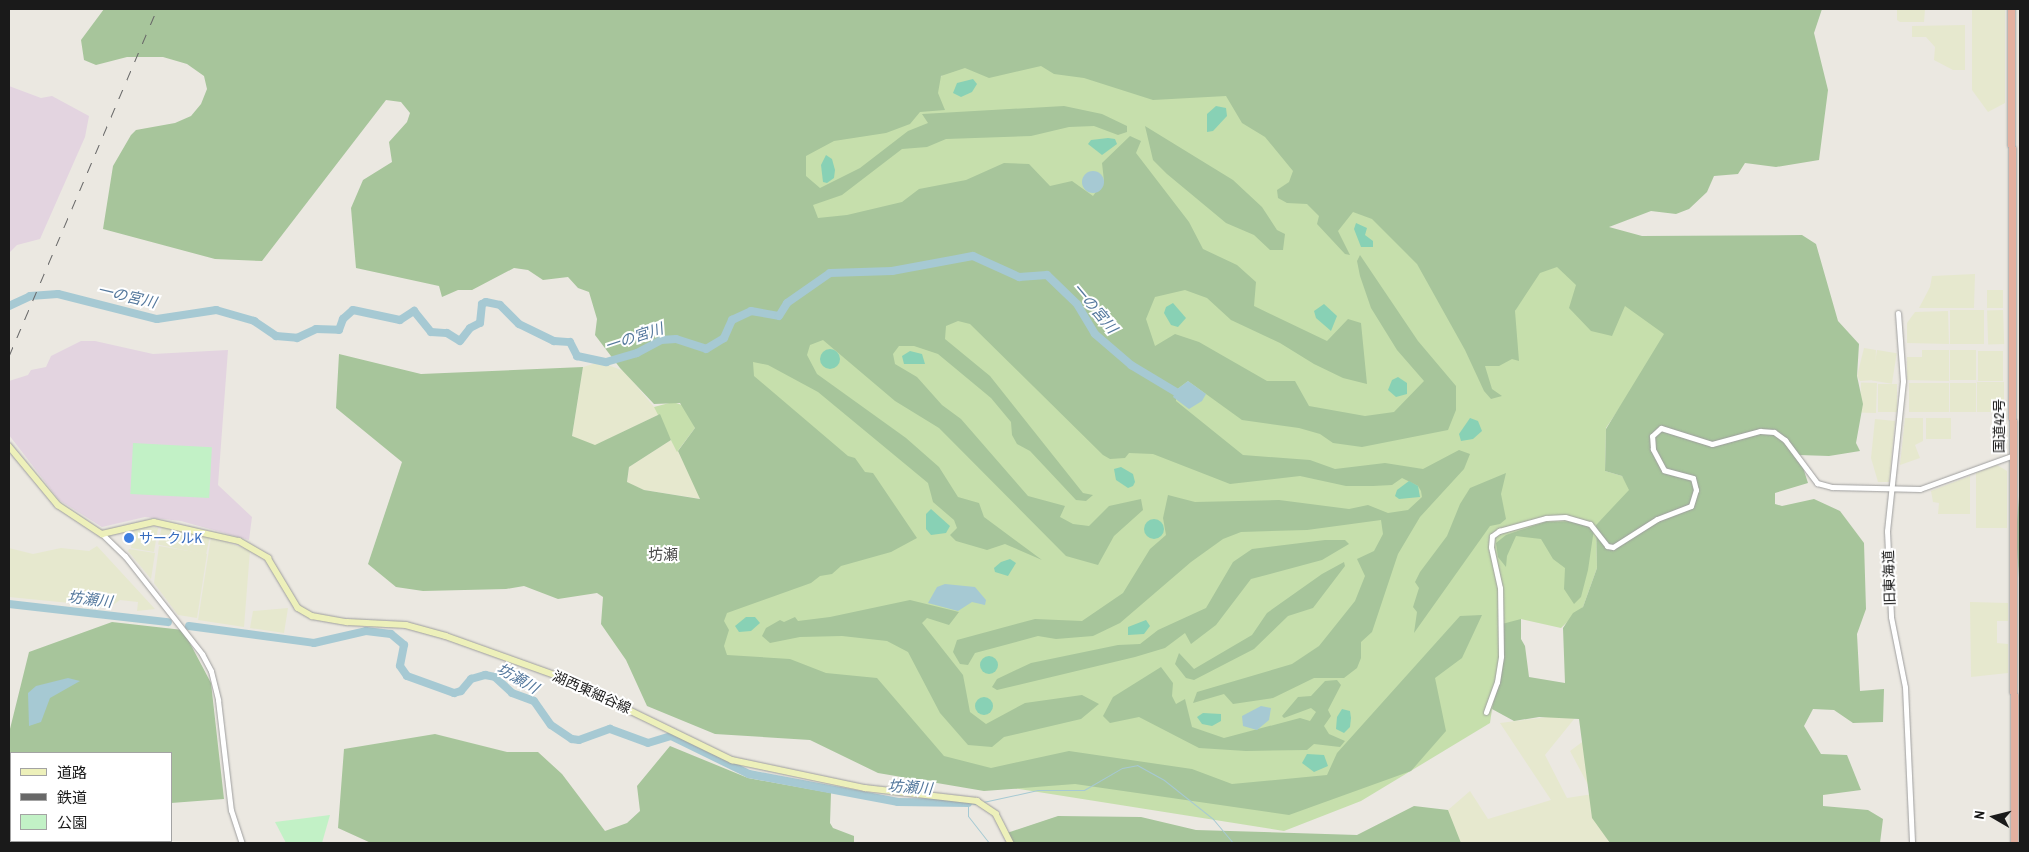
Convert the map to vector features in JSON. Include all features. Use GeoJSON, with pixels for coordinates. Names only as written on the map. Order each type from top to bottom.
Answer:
{"type":"FeatureCollection","features":[{"type":"Feature","properties":{"kind":"highway","name":"国道42号"},"geometry":{"type":"LineString","coordinates":[[2011,9],[2011,456],[2014,843]]}},
{"type":"Feature","properties":{"kind":"main road"},"geometry":{"type":"LineString","coordinates":[[9,446],[58,506],[102,534]]}},
{"type":"Feature","properties":{"kind":"main road","name":"湖西東細谷線"},"geometry":{"type":"LineString","coordinates":[[102,534],[142,522],[154,522],[239,540],[268,558],[298,608],[312,616],[338,622],[406,625],[446,636],[563,678],[732,760],[865,788],[977,800],[996,814],[1011,843]]}},
{"type":"Feature","properties":{"kind":"street","name":"旧東海道"},"geometry":{"type":"LineString","coordinates":[[1898,313],[1903,381],[1887,532],[1891,617],[1905,687],[1912,843]]}},
{"type":"Feature","properties":{"kind":"street"},"geometry":{"type":"LineString","coordinates":[[1486,712],[1497,682],[1501,656],[1500,588],[1491,547],[1492,536],[1499,531],[1546,518],[1565,517],[1590,524],[1607,546],[1613,547],[1657,519],[1691,506],[1696,490],[1693,478],[1664,470],[1653,449],[1652,436],[1661,428],[1712,444],[1768,431],[1785,440],[1816,483],[1832,487],[1930,487],[2011,456]]}},
{"type":"Feature","properties":{"kind":"street"},"geometry":{"type":"LineString","coordinates":[[102,534],[125,556],[202,654],[211,671],[218,700],[231,810],[242,843]]}},
{"type":"Feature","properties":{"kind":"shaded area"},"geometry":{"type":"Polygon","coordinates":[[[9,86],[41,98],[52,96],[89,116],[85,137],[40,239],[17,245],[9,253],[9,86]]]}},
{"type":"Feature","properties":{"kind":"shaded area"},"geometry":{"type":"Polygon","coordinates":[[[81,341],[95,341],[153,354],[228,350],[218,485],[252,517],[249,540],[181,521],[145,517],[102,527],[59,500],[9,435],[9,381],[28,375],[31,370],[46,367],[51,356],[81,341]]]}},
{"type":"Feature","properties":{"kind":"green space"},"geometry":{"type":"Polygon","coordinates":[[[104,9],[1822,9],[1814,33],[1828,90],[1819,160],[1776,167],[1745,163],[1738,174],[1714,176],[1707,192],[1689,209],[1676,214],[1651,211],[1609,227],[1642,236],[1802,235],[1816,244],[1838,321],[1859,344],[1857,376],[1863,404],[1856,443],[1860,451],[1829,456],[1799,455],[1808,483],[1775,493],[1775,504],[1782,506],[1814,499],[1840,511],[1864,543],[1866,609],[1857,634],[1860,691],[1884,689],[1883,722],[1853,723],[1834,710],[1813,709],[1804,726],[1821,754],[1847,755],[1861,790],[1823,795],[1823,806],[1868,810],[1883,819],[1880,843],[1610,843],[1592,818],[1579,719],[1539,717],[1514,721],[1492,709],[1504,656],[1502,624],[1521,619],[1521,639],[1525,646],[1529,677],[1565,683],[1563,628],[1573,613],[1583,607],[1597,568],[1596,525],[1629,490],[1622,476],[1605,471],[1606,429],[1664,334],[1625,306],[1612,336],[1591,331],[1569,308],[1576,285],[1557,267],[1540,273],[1515,311],[1519,361],[1512,359],[1499,366],[1485,366],[1492,389],[1502,396],[1491,399],[1484,391],[1465,350],[1417,264],[1372,219],[1353,212],[1338,231],[1350,255],[1345,254],[1317,224],[1319,216],[1307,204],[1287,203],[1278,198],[1277,190],[1289,182],[1293,171],[1265,137],[1242,123],[1226,96],[1153,100],[1084,78],[1054,74],[1041,66],[989,78],[965,68],[941,76],[938,93],[945,110],[920,112],[910,124],[886,133],[834,141],[806,156],[806,176],[820,188],[860,168],[908,131],[928,123],[922,114],[1064,106],[1102,114],[1127,126],[1127,132],[1118,135],[1094,126],[1069,127],[1031,136],[946,139],[927,147],[902,149],[842,195],[813,205],[818,218],[847,215],[902,202],[919,189],[966,180],[1004,163],[1029,164],[1050,186],[1072,181],[1093,196],[1104,181],[1102,163],[1130,136],[1141,141],[1136,153],[1189,222],[1203,249],[1237,265],[1256,282],[1254,306],[1327,341],[1348,319],[1361,323],[1367,384],[1343,378],[1314,364],[1280,343],[1231,320],[1207,298],[1185,290],[1155,297],[1146,319],[1155,346],[1175,334],[1199,342],[1267,381],[1295,381],[1309,406],[1365,416],[1394,412],[1424,381],[1397,350],[1371,308],[1360,276],[1357,261],[1360,255],[1418,341],[1456,386],[1456,410],[1448,430],[1362,447],[1333,443],[1320,434],[1299,428],[1242,420],[1188,381],[1176,390],[1176,401],[1243,455],[1310,460],[1335,469],[1385,463],[1423,469],[1459,450],[1470,454],[1464,469],[1420,517],[1398,554],[1372,632],[1361,642],[1361,658],[1357,668],[1344,678],[1314,678],[1273,698],[1233,704],[1224,694],[1193,703],[1197,692],[1292,664],[1319,646],[1355,601],[1365,576],[1357,559],[1374,551],[1383,534],[1381,520],[1307,530],[1241,532],[1223,539],[1191,562],[1120,623],[1093,636],[1056,639],[1038,636],[975,653],[968,665],[960,664],[953,652],[957,640],[1035,619],[1082,621],[1123,593],[1150,549],[1166,535],[1163,518],[1168,495],[1195,502],[1279,500],[1349,509],[1368,505],[1388,513],[1408,510],[1422,497],[1421,491],[1418,486],[1402,478],[1392,485],[1373,486],[1346,486],[1300,476],[1230,484],[1153,454],[1129,453],[1125,458],[1110,459],[1103,455],[970,324],[958,321],[946,326],[945,339],[990,376],[1083,493],[1093,495],[1086,501],[1076,500],[1030,451],[1017,444],[1012,435],[1011,422],[991,398],[938,354],[914,346],[899,346],[893,354],[895,364],[917,377],[942,405],[961,419],[1028,496],[1065,506],[1060,517],[1073,524],[1089,526],[1109,506],[1141,499],[1143,510],[1114,536],[1098,565],[1066,556],[939,428],[895,401],[823,340],[810,345],[807,355],[817,374],[906,438],[939,467],[958,497],[979,503],[984,517],[1042,560],[1005,544],[987,550],[956,541],[950,535],[957,528],[954,520],[933,502],[928,483],[818,392],[768,365],[753,362],[754,376],[848,456],[855,458],[865,472],[873,473],[917,538],[891,552],[841,566],[832,574],[820,576],[811,583],[727,613],[724,621],[729,630],[724,646],[727,655],[790,659],[826,673],[877,678],[944,756],[991,768],[1069,751],[1192,769],[1232,784],[1327,775],[1337,753],[1460,616],[1482,615],[1462,658],[1435,678],[1446,731],[1411,771],[1289,815],[1075,784],[984,791],[878,773],[810,740],[715,734],[647,706],[626,660],[601,624],[603,597],[597,593],[558,599],[524,586],[506,589],[423,591],[396,587],[368,564],[402,462],[336,408],[339,354],[421,374],[583,367],[572,436],[595,445],[660,414],[671,440],[629,467],[627,482],[644,490],[700,499],[678,451],[695,428],[680,403],[654,404],[620,368],[595,335],[597,319],[589,292],[578,288],[568,277],[543,280],[528,270],[514,268],[472,290],[458,290],[442,297],[439,286],[356,268],[351,208],[363,180],[392,162],[389,142],[407,122],[410,113],[401,102],[386,100],[262,261],[215,259],[103,229],[113,166],[131,135],[136,130],[175,123],[191,116],[201,104],[207,89],[204,76],[187,64],[163,57],[127,57],[96,65],[84,60],[81,40],[104,9]]]}},
{"type":"Feature","properties":{"kind":"green space"},"geometry":{"type":"Polygon","coordinates":[[[1897,9],[1925,9],[1924,22],[1900,22],[1897,20],[1897,9]]]}},
{"type":"Feature","properties":{"kind":"green space"},"geometry":{"type":"Polygon","coordinates":[[[1972,9],[2005,9],[2005,103],[1988,112],[1972,90],[1972,9]]]}},
{"type":"Feature","properties":{"kind":"green space"},"geometry":{"type":"Polygon","coordinates":[[[1965,25],[1965,70],[1953,70],[1934,60],[1935,47],[1926,37],[1912,37],[1912,26],[1965,25]]]}},
{"type":"Feature","properties":{"kind":"green space"},"geometry":{"type":"Polygon","coordinates":[[[1064,56],[1233,86],[1515,311],[1532,267],[1602,267],[1669,334],[1606,428],[1605,471],[1622,476],[1631,491],[1596,525],[1597,568],[1583,607],[1561,628],[1521,619],[1517,649],[1492,709],[1490,723],[1361,801],[1284,831],[987,784],[697,652],[746,400],[774,153],[930,88],[952,65],[1064,56]]]}},
{"type":"Feature","properties":{"kind":"green space"},"geometry":{"type":"Polygon","coordinates":[[[973,79],[977,84],[972,92],[961,97],[953,93],[957,83],[973,79]]]}},
{"type":"Feature","properties":{"kind":"green space"},"geometry":{"type":"Polygon","coordinates":[[[1216,106],[1226,108],[1227,116],[1213,131],[1207,132],[1207,114],[1216,106]]]}},
{"type":"Feature","properties":{"kind":"green space"},"geometry":{"type":"Polygon","coordinates":[[[1145,126],[1233,180],[1262,207],[1277,230],[1285,234],[1283,250],[1270,250],[1254,235],[1226,223],[1167,174],[1153,160],[1145,126]]]}},
{"type":"Feature","properties":{"kind":"green space"},"geometry":{"type":"Polygon","coordinates":[[[1115,139],[1117,144],[1102,155],[1088,144],[1091,140],[1115,139]]]}},
{"type":"Feature","properties":{"kind":"green space"},"geometry":{"type":"Polygon","coordinates":[[[826,155],[832,159],[835,170],[834,178],[827,183],[823,182],[821,165],[826,155]]]}},
{"type":"Feature","properties":{"kind":"green space"},"geometry":{"type":"Polygon","coordinates":[[[1356,223],[1367,228],[1365,235],[1373,241],[1373,247],[1361,247],[1354,229],[1356,223]]]}},
{"type":"Feature","properties":{"kind":"green space"},"geometry":{"type":"Polygon","coordinates":[[[1975,274],[1974,308],[1919,308],[1930,287],[1932,276],[1975,274]]]}},
{"type":"Feature","properties":{"kind":"green space"},"geometry":{"type":"Polygon","coordinates":[[[1987,290],[2003,290],[2003,308],[1987,308],[1987,290]]]}},
{"type":"Feature","properties":{"kind":"green space"},"geometry":{"type":"Polygon","coordinates":[[[1173,303],[1186,318],[1178,327],[1171,325],[1164,313],[1166,307],[1173,303]]]}},
{"type":"Feature","properties":{"kind":"green space"},"geometry":{"type":"Polygon","coordinates":[[[1324,304],[1337,316],[1331,331],[1316,318],[1314,311],[1324,304]]]}},
{"type":"Feature","properties":{"kind":"green space"},"geometry":{"type":"Polygon","coordinates":[[[1950,310],[1984,310],[1984,344],[1950,344],[1950,310]]]}},
{"type":"Feature","properties":{"kind":"green space"},"geometry":{"type":"Polygon","coordinates":[[[2003,310],[2004,344],[1988,345],[1987,311],[2003,310]]]}},
{"type":"Feature","properties":{"kind":"green space"},"geometry":{"type":"Polygon","coordinates":[[[1948,311],[1949,344],[1907,343],[1907,323],[1915,312],[1948,311]]]}},
{"type":"Feature","properties":{"kind":"green space"},"geometry":{"type":"Polygon","coordinates":[[[1864,348],[1876,350],[1875,380],[1860,381],[1857,376],[1864,348]]]}},
{"type":"Feature","properties":{"kind":"green space"},"geometry":{"type":"Polygon","coordinates":[[[830,349],[837,352],[840,359],[837,366],[830,369],[823,366],[820,359],[823,352],[830,349]]]}},
{"type":"Feature","properties":{"kind":"green space"},"geometry":{"type":"Polygon","coordinates":[[[1877,350],[1897,353],[1892,384],[1872,381],[1877,350]]]}},
{"type":"Feature","properties":{"kind":"green space"},"geometry":{"type":"Polygon","coordinates":[[[1922,350],[1949,350],[1949,381],[1907,380],[1907,357],[1922,357],[1922,350]]]}},
{"type":"Feature","properties":{"kind":"green space"},"geometry":{"type":"Polygon","coordinates":[[[1950,350],[1976,350],[1976,380],[1950,380],[1950,350]]]}},
{"type":"Feature","properties":{"kind":"green space"},"geometry":{"type":"Polygon","coordinates":[[[910,351],[922,354],[925,364],[904,364],[902,356],[910,351]]]}},
{"type":"Feature","properties":{"kind":"green space"},"geometry":{"type":"Polygon","coordinates":[[[1978,351],[2003,351],[2003,381],[1978,381],[1978,351]]]}},
{"type":"Feature","properties":{"kind":"green space"},"geometry":{"type":"Polygon","coordinates":[[[600,362],[624,371],[660,414],[592,447],[572,436],[583,367],[600,362]]]}},
{"type":"Feature","properties":{"kind":"green space"},"geometry":{"type":"Polygon","coordinates":[[[1398,377],[1407,383],[1407,394],[1396,397],[1388,390],[1392,380],[1398,377]]]}},
{"type":"Feature","properties":{"kind":"green space"},"geometry":{"type":"Polygon","coordinates":[[[1861,382],[1877,383],[1876,413],[1860,412],[1861,382]]]}},
{"type":"Feature","properties":{"kind":"green space"},"geometry":{"type":"Polygon","coordinates":[[[1861,382],[1877,383],[1876,413],[1860,412],[1861,382]]]}},
{"type":"Feature","properties":{"kind":"green space"},"geometry":{"type":"Polygon","coordinates":[[[1977,382],[2004,382],[2004,412],[1977,412],[1977,382]]]}},
{"type":"Feature","properties":{"kind":"green space"},"geometry":{"type":"Polygon","coordinates":[[[1909,383],[1949,383],[1949,412],[1909,412],[1909,383]]]}},
{"type":"Feature","properties":{"kind":"green space"},"geometry":{"type":"Polygon","coordinates":[[[1950,383],[1976,383],[1976,412],[1950,412],[1950,383]]]}},
{"type":"Feature","properties":{"kind":"green space"},"geometry":{"type":"Polygon","coordinates":[[[673,402],[682,405],[689,413],[695,428],[677,452],[654,407],[673,402]]]}},
{"type":"Feature","properties":{"kind":"green space"},"geometry":{"type":"Polygon","coordinates":[[[1470,418],[1478,421],[1482,431],[1473,439],[1461,441],[1459,434],[1470,418]]]}},
{"type":"Feature","properties":{"kind":"green space"},"geometry":{"type":"Polygon","coordinates":[[[1905,418],[1923,418],[1923,441],[1915,445],[1920,458],[1900,465],[1905,418]]]}},
{"type":"Feature","properties":{"kind":"green space"},"geometry":{"type":"Polygon","coordinates":[[[1926,418],[1951,418],[1951,439],[1926,439],[1926,418]]]}},
{"type":"Feature","properties":{"kind":"green space"},"geometry":{"type":"Polygon","coordinates":[[[1875,419],[1895,421],[1889,482],[1878,482],[1871,458],[1875,419]]]}},
{"type":"Feature","properties":{"kind":"green space"},"geometry":{"type":"Polygon","coordinates":[[[671,440],[702,499],[644,490],[627,483],[629,467],[671,440]]]}},
{"type":"Feature","properties":{"kind":"green space"},"geometry":{"type":"Polygon","coordinates":[[[133,443],[212,447],[209,498],[130,494],[133,443]]]}},
{"type":"Feature","properties":{"kind":"green space"},"geometry":{"type":"Polygon","coordinates":[[[1997,465],[2007,471],[2007,528],[1976,528],[1976,473],[1997,465]]]}},
{"type":"Feature","properties":{"kind":"green space"},"geometry":{"type":"Polygon","coordinates":[[[1121,467],[1133,474],[1135,482],[1133,486],[1128,488],[1116,480],[1114,469],[1121,467]]]}},
{"type":"Feature","properties":{"kind":"green space"},"geometry":{"type":"Polygon","coordinates":[[[1506,473],[1501,494],[1506,519],[1500,524],[1490,526],[1414,633],[1417,612],[1413,607],[1419,588],[1415,582],[1420,572],[1447,536],[1460,504],[1470,488],[1506,473]]]}},
{"type":"Feature","properties":{"kind":"green space"},"geometry":{"type":"Polygon","coordinates":[[[1970,476],[1970,514],[1938,514],[1939,503],[1933,502],[1931,491],[1970,476]]]}},
{"type":"Feature","properties":{"kind":"green space"},"geometry":{"type":"Polygon","coordinates":[[[1409,481],[1418,486],[1420,497],[1399,499],[1395,496],[1397,490],[1409,481]]]}},
{"type":"Feature","properties":{"kind":"green space"},"geometry":{"type":"Polygon","coordinates":[[[2020,484],[2020,592],[2016,534],[2020,484]]]}},
{"type":"Feature","properties":{"kind":"green space"},"geometry":{"type":"Polygon","coordinates":[[[931,509],[950,526],[946,533],[931,535],[926,529],[926,514],[931,509]]]}},
{"type":"Feature","properties":{"kind":"green space"},"geometry":{"type":"Polygon","coordinates":[[[1154,519],[1161,522],[1164,529],[1161,536],[1154,539],[1147,536],[1144,529],[1147,522],[1154,519]]]}},
{"type":"Feature","properties":{"kind":"green space"},"geometry":{"type":"Polygon","coordinates":[[[1583,521],[1594,529],[1588,570],[1581,597],[1574,604],[1564,589],[1565,568],[1553,559],[1541,539],[1516,536],[1507,556],[1506,567],[1498,557],[1496,543],[1506,535],[1545,522],[1583,521]]]}},
{"type":"Feature","properties":{"kind":"green space"},"geometry":{"type":"Polygon","coordinates":[[[145,525],[158,528],[154,552],[131,548],[134,527],[145,525]]]}},
{"type":"Feature","properties":{"kind":"green space"},"geometry":{"type":"Polygon","coordinates":[[[162,526],[210,536],[206,555],[158,545],[162,526]]]}},
{"type":"Feature","properties":{"kind":"green space"},"geometry":{"type":"Polygon","coordinates":[[[211,537],[250,550],[244,627],[198,620],[211,537]]]}},
{"type":"Feature","properties":{"kind":"green space"},"geometry":{"type":"Polygon","coordinates":[[[1325,540],[1345,540],[1349,544],[1322,560],[1251,579],[1216,625],[1191,644],[1185,633],[1165,648],[1135,657],[997,690],[992,687],[997,679],[1031,663],[1118,645],[1140,644],[1158,630],[1206,608],[1233,562],[1252,549],[1325,540]]]}},
{"type":"Feature","properties":{"kind":"green space"},"geometry":{"type":"Polygon","coordinates":[[[97,546],[155,609],[137,611],[138,602],[120,600],[110,607],[9,597],[9,548],[33,554],[61,548],[89,551],[97,546]]]}},
{"type":"Feature","properties":{"kind":"green space"},"geometry":{"type":"Polygon","coordinates":[[[159,546],[207,554],[197,618],[178,615],[154,583],[159,546]]]}},
{"type":"Feature","properties":{"kind":"green space"},"geometry":{"type":"Polygon","coordinates":[[[129,549],[155,553],[151,579],[128,551],[129,549]]]}},
{"type":"Feature","properties":{"kind":"green space"},"geometry":{"type":"Polygon","coordinates":[[[1010,559],[1016,563],[1008,576],[995,572],[994,568],[1001,562],[1010,559]]]}},
{"type":"Feature","properties":{"kind":"green space"},"geometry":{"type":"Polygon","coordinates":[[[1344,562],[1345,566],[1313,608],[1288,616],[1254,649],[1194,680],[1186,678],[1175,664],[1179,653],[1194,669],[1252,635],[1267,613],[1322,574],[1344,562]]]}},
{"type":"Feature","properties":{"kind":"green space"},"geometry":{"type":"Polygon","coordinates":[[[910,600],[959,612],[949,625],[927,618],[922,623],[963,675],[970,712],[986,724],[1025,703],[1082,695],[1099,704],[1081,719],[1004,737],[992,747],[968,745],[940,713],[908,652],[887,641],[842,636],[800,637],[770,643],[762,636],[766,628],[780,620],[784,622],[795,617],[798,621],[830,617],[910,600]]]}},
{"type":"Feature","properties":{"kind":"green space"},"geometry":{"type":"Polygon","coordinates":[[[1970,602],[2008,603],[2008,621],[1997,621],[1997,643],[2008,644],[2008,673],[1971,677],[1970,602]]]}},
{"type":"Feature","properties":{"kind":"green space"},"geometry":{"type":"Polygon","coordinates":[[[288,608],[284,633],[250,628],[253,611],[288,608]]]}},
{"type":"Feature","properties":{"kind":"green space"},"geometry":{"type":"Polygon","coordinates":[[[746,617],[755,617],[760,623],[751,631],[739,632],[735,626],[746,617]]]}},
{"type":"Feature","properties":{"kind":"green space"},"geometry":{"type":"Polygon","coordinates":[[[1146,620],[1150,626],[1144,634],[1128,635],[1128,627],[1146,620]]]}},
{"type":"Feature","properties":{"kind":"green space"},"geometry":{"type":"Polygon","coordinates":[[[112,622],[183,630],[211,683],[224,799],[172,803],[172,752],[10,752],[9,759],[9,733],[29,652],[112,622]]]}},
{"type":"Feature","properties":{"kind":"green space"},"geometry":{"type":"Polygon","coordinates":[[[985,656],[993,656],[998,661],[996,672],[985,674],[980,669],[980,661],[985,656]]]}},
{"type":"Feature","properties":{"kind":"green space"},"geometry":{"type":"Polygon","coordinates":[[[1161,667],[1173,683],[1172,696],[1176,704],[1185,699],[1192,727],[1224,738],[1300,718],[1310,721],[1316,712],[1311,708],[1284,718],[1282,716],[1298,697],[1311,696],[1325,681],[1337,680],[1341,685],[1328,710],[1331,716],[1324,726],[1329,734],[1345,741],[1340,747],[1314,744],[1307,750],[1246,751],[1199,748],[1139,717],[1110,723],[1103,716],[1113,697],[1161,667]]]}},
{"type":"Feature","properties":{"kind":"green space"},"geometry":{"type":"Polygon","coordinates":[[[980,697],[988,697],[993,702],[991,713],[980,715],[975,710],[975,702],[980,697]]]}},
{"type":"Feature","properties":{"kind":"green space"},"geometry":{"type":"Polygon","coordinates":[[[1342,709],[1350,711],[1351,718],[1350,727],[1344,733],[1336,729],[1337,717],[1342,709]]]}},
{"type":"Feature","properties":{"kind":"green space"},"geometry":{"type":"Polygon","coordinates":[[[1203,713],[1221,714],[1221,721],[1212,726],[1202,724],[1197,717],[1203,713]]]}},
{"type":"Feature","properties":{"kind":"green space"},"geometry":{"type":"Polygon","coordinates":[[[1579,713],[1545,755],[1567,798],[1593,794],[1570,751],[1593,734],[1646,843],[1457,843],[1448,810],[1470,791],[1488,819],[1551,800],[1500,723],[1579,713]]]}},
{"type":"Feature","properties":{"kind":"green space"},"geometry":{"type":"Polygon","coordinates":[[[435,734],[507,752],[538,752],[562,774],[605,831],[627,823],[640,811],[637,786],[670,746],[748,778],[831,793],[830,823],[833,828],[854,836],[854,843],[371,843],[338,828],[344,749],[435,734]]]}},
{"type":"Feature","properties":{"kind":"green space"},"geometry":{"type":"Polygon","coordinates":[[[1307,754],[1324,755],[1328,766],[1314,772],[1302,763],[1307,754]]]}},
{"type":"Feature","properties":{"kind":"green space"},"geometry":{"type":"Polygon","coordinates":[[[1414,806],[1448,810],[1461,843],[1011,843],[1007,833],[1058,816],[1141,817],[1196,830],[1357,835],[1414,806]]]}},
{"type":"Feature","properties":{"kind":"green space"},"geometry":{"type":"Polygon","coordinates":[[[330,815],[322,843],[286,843],[275,822],[330,815]]]}},
{"type":"Feature","properties":{"kind":"water"},"geometry":{"type":"Polygon","coordinates":[[[1089,171],[1097,171],[1104,178],[1104,186],[1097,193],[1089,193],[1082,186],[1082,178],[1089,171]]]}},
{"type":"Feature","properties":{"kind":"water"},"geometry":{"type":"Polygon","coordinates":[[[1188,381],[1206,394],[1202,401],[1189,409],[1173,397],[1176,390],[1188,381]]]}},
{"type":"Feature","properties":{"kind":"water"},"geometry":{"type":"Polygon","coordinates":[[[945,584],[975,587],[986,600],[985,605],[972,602],[958,611],[928,603],[937,587],[945,584]]]}},
{"type":"Feature","properties":{"kind":"water"},"geometry":{"type":"Polygon","coordinates":[[[68,678],[80,681],[50,698],[41,722],[29,726],[28,693],[36,686],[68,678]]]}},
{"type":"Feature","properties":{"kind":"water"},"geometry":{"type":"Polygon","coordinates":[[[1261,706],[1271,708],[1269,720],[1257,730],[1243,726],[1242,716],[1261,706]]]}},
{"type":"Feature","properties":{"kind":"waterway","name":"一の宮川"},"geometry":{"type":"LineString","coordinates":[[9,306],[30,296],[58,294],[157,319],[216,310],[254,321],[276,336],[297,338],[316,329],[339,330],[343,319],[353,310],[400,320],[414,311],[431,332],[447,333],[460,341],[470,328],[480,323],[482,304],[486,302],[500,305],[519,324],[554,341],[570,342],[577,356],[606,362],[637,353],[661,340],[676,339],[706,349],[724,338],[732,320],[751,311],[779,316],[787,303],[830,273],[892,271],[973,256],[1019,277],[1047,275],[1077,304],[1095,334],[1131,365],[1176,392]]}},
{"type":"Feature","properties":{"kind":"waterway","name":"坊瀬川"},"geometry":{"type":"LineString","coordinates":[[9,604],[168,622]]}},
{"type":"Feature","properties":{"kind":"waterway","name":"坊瀬川"},"geometry":{"type":"LineString","coordinates":[[189,626],[314,643],[366,631],[391,634],[404,645],[400,666],[407,676],[454,693],[461,691],[471,679],[485,675],[495,677],[512,693],[534,701],[551,725],[572,739],[579,740],[610,729],[648,743],[671,736],[749,774],[898,802],[968,803]]}},
{"type":"Feature","properties":{"kind":"waterway"},"geometry":{"type":"LineString","coordinates":[[983,802],[1038,790],[1084,790],[1122,768],[1137,765],[1164,780],[1213,819],[1233,843]]}},
{"type":"Feature","properties":{"kind":"waterway"},"geometry":{"type":"LineString","coordinates":[[975,804],[968,803],[968,816],[989,843]]}},
{"type":"Feature","properties":{"kind":"railway"},"geometry":{"type":"LineString","coordinates":[[9,356],[157,9]]}},
{"type":"Feature","properties":{"kind":"place","name":"サークルK"},"geometry":{"type":"Point","coordinates":[129,538]}},
{"type":"Feature","properties":{"kind":"district","name":"坊瀬"},"geometry":{"type":"Point","coordinates":[663,555]}}]}
